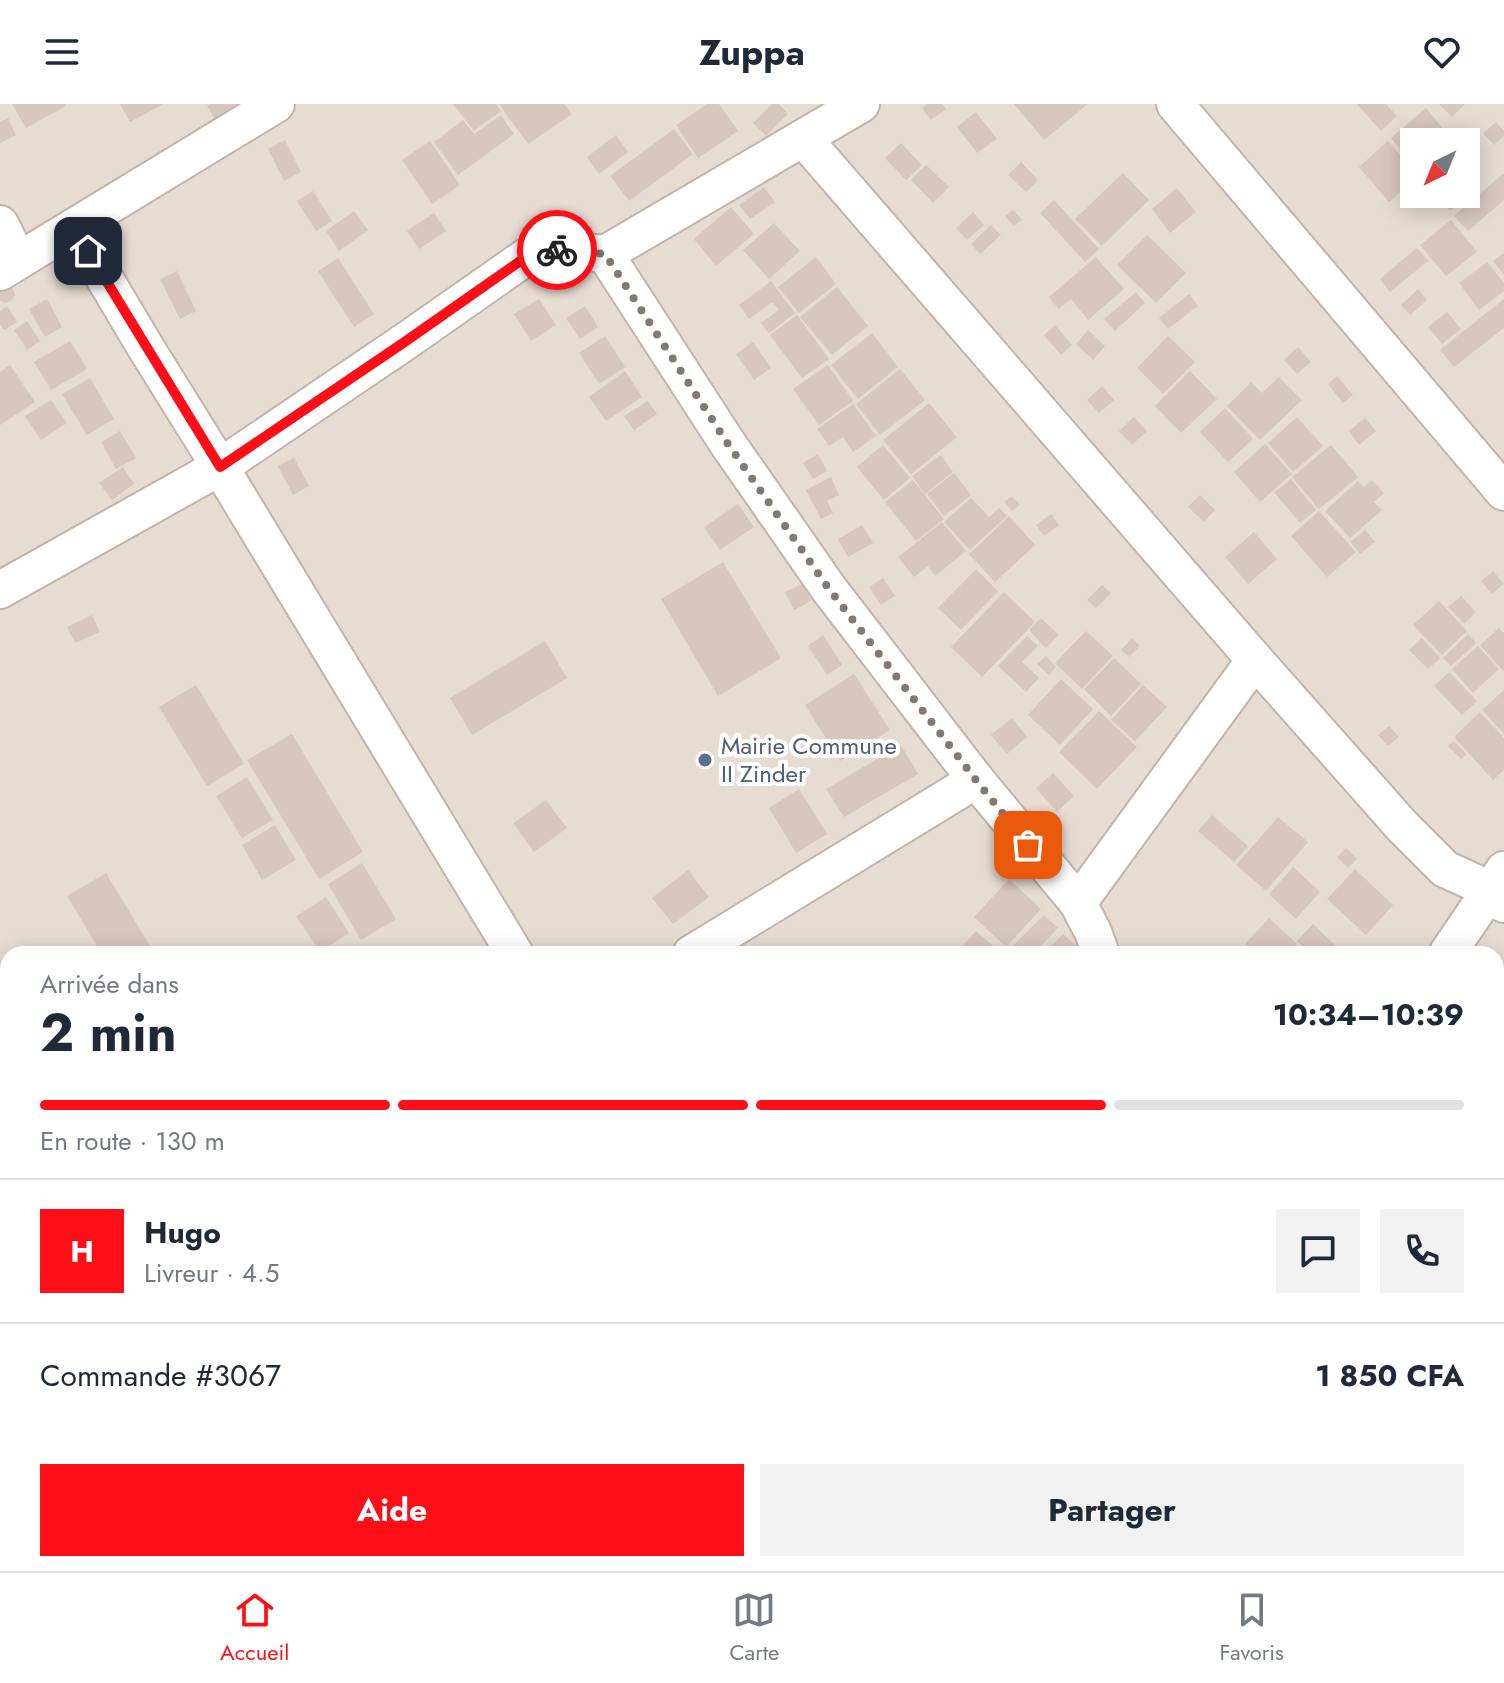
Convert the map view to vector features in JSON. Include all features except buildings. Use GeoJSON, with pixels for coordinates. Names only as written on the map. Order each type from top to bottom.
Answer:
{"type":"FeatureCollection","features":[{"type":"Feature","properties":{"kind":"street"},"geometry":{"type":"LineString","coordinates":[[0,224],[9,266],[276,104]]}},
{"type":"Feature","properties":{"kind":"street"},"geometry":{"type":"LineString","coordinates":[[0,590],[220,467],[526,257],[560,250],[605,254],[861,104]]}},
{"type":"Feature","properties":{"kind":"street"},"geometry":{"type":"LineString","coordinates":[[1175,104],[1504,492]]}},
{"type":"Feature","properties":{"kind":"street"},"geometry":{"type":"LineString","coordinates":[[803,138],[1255,660],[1422,847],[1445,869],[1500,888],[1453,946]]}},
{"type":"Feature","properties":{"kind":"street"},"geometry":{"type":"LineString","coordinates":[[74,227],[220,467],[498,946]]}},
{"type":"Feature","properties":{"kind":"street"},"geometry":{"type":"LineString","coordinates":[[605,254],[728,444],[829,589],[976,780],[1078,903],[1098,946]]}},
{"type":"Feature","properties":{"kind":"street"},"geometry":{"type":"LineString","coordinates":[[1078,903],[1255,660]]}},
{"type":"Feature","properties":{"kind":"street"},"geometry":{"type":"LineString","coordinates":[[704,946],[976,780]]}},
{"type":"Feature","properties":{"kind":"shaded area"},"geometry":{"type":"Polygon","coordinates":[[[0,104],[1504,104],[1504,946],[0,946],[0,104]]]}},
{"type":"Feature","properties":{"kind":"way so far"},"geometry":{"type":"LineString","coordinates":[[557,250],[605,254],[728,444],[829,589],[1028,845]]}},
{"type":"Feature","properties":{"kind":"place","name":"Mairie Commune II Zinder"},"geometry":{"type":"Point","coordinates":[705,760]}},
{"type":"Feature","properties":{"kind":"route"},"geometry":{"type":"LineString","coordinates":[[88,251],[220,467],[526,257],[557,250]]}}]}
